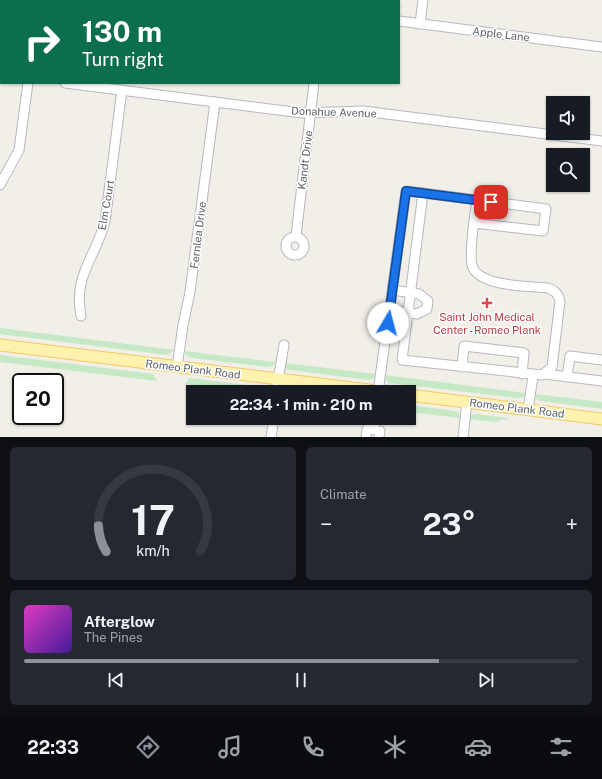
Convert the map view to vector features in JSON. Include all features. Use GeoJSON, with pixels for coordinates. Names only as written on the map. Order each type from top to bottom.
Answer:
{"type":"FeatureCollection","features":[{"type":"Feature","properties":{"kind":"main road","name":"Romeo Plank Road"},"geometry":{"type":"LineString","coordinates":[[0,345],[326,385]]}},
{"type":"Feature","properties":{"kind":"main road","name":"Romeo Plank Road"},"geometry":{"type":"LineString","coordinates":[[416,396],[602,419]]}},
{"type":"Feature","properties":{"kind":"street"},"geometry":{"type":"LineString","coordinates":[[420,24],[423,0]]}},
{"type":"Feature","properties":{"kind":"street","name":"Apple Lane"},"geometry":{"type":"LineString","coordinates":[[400,21],[602,46]]}},
{"type":"Feature","properties":{"kind":"street"},"geometry":{"type":"LineString","coordinates":[[0,185],[19,150],[28,84]]}},
{"type":"Feature","properties":{"kind":"street","name":"Donahue Avenue"},"geometry":{"type":"LineString","coordinates":[[73,84],[311,113],[363,111],[602,141]]}},
{"type":"Feature","properties":{"kind":"street","name":"Kandt Drive"},"geometry":{"type":"LineString","coordinates":[[296,236],[314,84]]}},
{"type":"Feature","properties":{"kind":"street","name":"Elm Court"},"geometry":{"type":"LineString","coordinates":[[81,316],[78,299],[80,281],[105,222],[122,90]]}},
{"type":"Feature","properties":{"kind":"street","name":"Fernlea Drive"},"geometry":{"type":"LineString","coordinates":[[177,367],[183,325],[190,292],[215,102]]}},
{"type":"Feature","properties":{"kind":"street"},"geometry":{"type":"LineString","coordinates":[[382,385],[406,191],[546,209],[543,231],[474,223]]}},
{"type":"Feature","properties":{"kind":"street"},"geometry":{"type":"LineString","coordinates":[[423,193],[402,360],[533,376],[544,374],[602,381]]}},
{"type":"Feature","properties":{"kind":"street"},"geometry":{"type":"LineString","coordinates":[[477,200],[471,260],[472,267],[483,278],[490,282],[548,288],[554,290],[558,294],[560,301],[552,367],[544,374]]}},
{"type":"Feature","properties":{"kind":"street"},"geometry":{"type":"LineString","coordinates":[[390,310],[408,313],[422,312],[427,309],[428,305],[428,301],[424,296],[410,292],[393,290]]}},
{"type":"Feature","properties":{"kind":"street"},"geometry":{"type":"LineString","coordinates":[[277,385],[284,345]]}},
{"type":"Feature","properties":{"kind":"street"},"geometry":{"type":"LineString","coordinates":[[462,367],[464,346],[494,349],[524,353],[522,374]]}},
{"type":"Feature","properties":{"kind":"street"},"geometry":{"type":"LineString","coordinates":[[567,377],[570,356],[602,360]]}},
{"type":"Feature","properties":{"kind":"street"},"geometry":{"type":"LineString","coordinates":[[528,410],[533,376]]}},
{"type":"Feature","properties":{"kind":"street"},"geometry":{"type":"LineString","coordinates":[[463,437],[467,402]]}},
{"type":"Feature","properties":{"kind":"street"},"geometry":{"type":"LineString","coordinates":[[271,437],[273,425]]}},
{"type":"Feature","properties":{"kind":"green space"},"geometry":{"type":"Polygon","coordinates":[[[0,328],[175,350],[167,355],[0,334],[0,328]]]}},
{"type":"Feature","properties":{"kind":"green space"},"geometry":{"type":"Polygon","coordinates":[[[184,351],[275,362],[274,365],[269,367],[193,358],[187,356],[184,351]]]}},
{"type":"Feature","properties":{"kind":"green space"},"geometry":{"type":"Polygon","coordinates":[[[0,355],[153,374],[157,381],[0,362],[0,355]]]}},
{"type":"Feature","properties":{"kind":"green space"},"geometry":{"type":"Polygon","coordinates":[[[285,363],[376,374],[374,378],[369,380],[290,370],[285,368],[285,363]]]}},
{"type":"Feature","properties":{"kind":"green space"},"geometry":{"type":"Polygon","coordinates":[[[385,375],[525,393],[524,397],[519,398],[389,383],[386,380],[385,375]]]}},
{"type":"Feature","properties":{"kind":"green space"},"geometry":{"type":"Polygon","coordinates":[[[189,378],[248,385],[193,385],[185,384],[189,378]]]}},
{"type":"Feature","properties":{"kind":"green space"},"geometry":{"type":"Polygon","coordinates":[[[535,394],[602,402],[602,409],[541,401],[536,399],[535,394]]]}},
{"type":"Feature","properties":{"kind":"green space"},"geometry":{"type":"Polygon","coordinates":[[[416,406],[455,411],[459,413],[460,418],[416,413],[416,406]]]}},
{"type":"Feature","properties":{"kind":"green space"},"geometry":{"type":"Polygon","coordinates":[[[476,414],[508,418],[509,420],[503,419],[496,422],[469,419],[471,415],[476,414]]]}},
{"type":"Feature","properties":{"kind":"place","name":"Saint John Medical Center - Romeo Plank"},"geometry":{"type":"Point","coordinates":[487,303]}},
{"type":"Feature","properties":{"kind":"route"},"geometry":{"type":"LineString","coordinates":[[388,323],[406,191],[491,202]]}}]}
